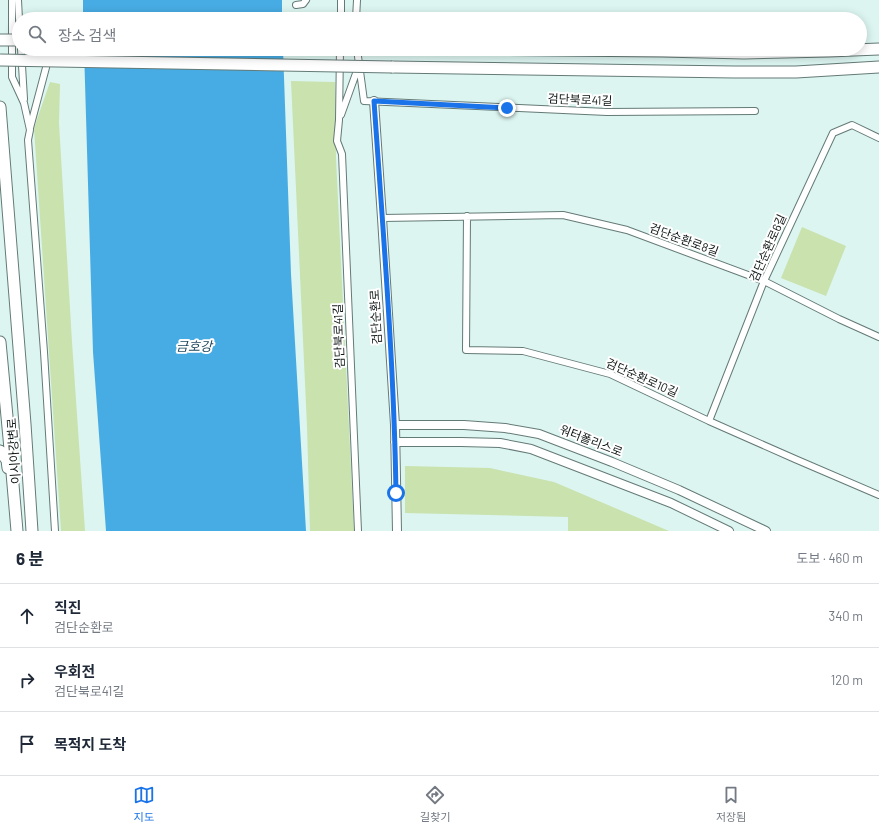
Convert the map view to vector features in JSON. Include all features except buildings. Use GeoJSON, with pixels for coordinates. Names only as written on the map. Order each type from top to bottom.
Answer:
{"type":"FeatureCollection","features":[{"type":"Feature","properties":{"kind":"highway"},"geometry":{"type":"LineString","coordinates":[[0,40],[12,40]]}},
{"type":"Feature","properties":{"kind":"highway"},"geometry":{"type":"LineString","coordinates":[[867,49],[879,48]]}},
{"type":"Feature","properties":{"kind":"highway"},"geometry":{"type":"LineString","coordinates":[[0,60],[734,72],[796,72],[879,67]]}},
{"type":"Feature","properties":{"kind":"highway","name":"이시아강변로"},"geometry":{"type":"LineString","coordinates":[[0,107],[32,531]]}},
{"type":"Feature","properties":{"kind":"highway","name":"이시아강변로"},"geometry":{"type":"LineString","coordinates":[[0,342],[5,438],[17,531]]}},
{"type":"Feature","properties":{"kind":"highway"},"geometry":{"type":"LineString","coordinates":[[0,420],[3,413],[0,374],[2,365]]}},
{"type":"Feature","properties":{"kind":"highway"},"geometry":{"type":"LineString","coordinates":[[5,438],[15,436],[20,432],[25,424]]}},
{"type":"Feature","properties":{"kind":"highway"},"geometry":{"type":"LineString","coordinates":[[5,438],[20,440],[26,448]]}},
{"type":"Feature","properties":{"kind":"highway"},"geometry":{"type":"LineString","coordinates":[[0,450],[7,460],[12,507],[16,518]]}},
{"type":"Feature","properties":{"kind":"main road","name":"검단순환로"},"geometry":{"type":"LineString","coordinates":[[374,101],[395,425],[397,531]]}},
{"type":"Feature","properties":{"kind":"main road","name":"워터폴리스로"},"geometry":{"type":"LineString","coordinates":[[395,425],[464,425],[505,428],[539,434],[679,490],[766,531]]}},
{"type":"Feature","properties":{"kind":"main road"},"geometry":{"type":"LineString","coordinates":[[395,442],[500,443],[531,449],[671,503],[729,531]]}},
{"type":"Feature","properties":{"kind":"street"},"geometry":{"type":"LineString","coordinates":[[12,0],[12,77],[24,103]]}},
{"type":"Feature","properties":{"kind":"street"},"geometry":{"type":"LineString","coordinates":[[18,0],[19,12]]}},
{"type":"Feature","properties":{"kind":"street"},"geometry":{"type":"LineString","coordinates":[[296,5],[303,4],[306,0]]}},
{"type":"Feature","properties":{"kind":"street"},"geometry":{"type":"LineString","coordinates":[[341,0],[341,12]]}},
{"type":"Feature","properties":{"kind":"street"},"geometry":{"type":"LineString","coordinates":[[356,12],[357,0]]}},
{"type":"Feature","properties":{"kind":"street"},"geometry":{"type":"LineString","coordinates":[[21,56],[24,103],[30,130]]}},
{"type":"Feature","properties":{"kind":"street"},"geometry":{"type":"LineString","coordinates":[[339,120],[340,56]]}},
{"type":"Feature","properties":{"kind":"street"},"geometry":{"type":"LineString","coordinates":[[358,56],[364,101],[374,101]]}},
{"type":"Feature","properties":{"kind":"street"},"geometry":{"type":"LineString","coordinates":[[55,531],[44,352],[28,140],[49,57],[65,57]]}},
{"type":"Feature","properties":{"kind":"street"},"geometry":{"type":"LineString","coordinates":[[339,120],[359,64]]}},
{"type":"Feature","properties":{"kind":"street","name":"검단북로41길"},"geometry":{"type":"LineString","coordinates":[[374,101],[607,112],[755,111]]}},
{"type":"Feature","properties":{"kind":"street","name":"검단북로41길"},"geometry":{"type":"LineString","coordinates":[[339,120],[337,141],[342,154],[358,531]]}},
{"type":"Feature","properties":{"kind":"street","name":"검단순환로6길"},"geometry":{"type":"LineString","coordinates":[[709,420],[764,281],[833,133],[852,124],[879,138]]}},
{"type":"Feature","properties":{"kind":"street","name":"검단순환로8길"},"geometry":{"type":"LineString","coordinates":[[382,218],[563,215],[627,230],[764,281],[839,319],[879,337]]}},
{"type":"Feature","properties":{"kind":"street","name":"검단순환로10길"},"geometry":{"type":"LineString","coordinates":[[467,216],[466,350],[523,351],[610,374],[795,460],[879,495]]}},
{"type":"Feature","properties":{"kind":"green space"},"geometry":{"type":"Polygon","coordinates":[[[291,81],[335,82],[336,158],[354,531],[310,531],[307,426],[291,81]]]}},
{"type":"Feature","properties":{"kind":"green space"},"geometry":{"type":"Polygon","coordinates":[[[50,82],[60,84],[59,123],[85,531],[61,531],[34,128],[50,82]]]}},
{"type":"Feature","properties":{"kind":"green space"},"geometry":{"type":"Polygon","coordinates":[[[802,227],[846,246],[826,296],[781,278],[802,227]]]}},
{"type":"Feature","properties":{"kind":"green space"},"geometry":{"type":"Polygon","coordinates":[[[405,466],[490,468],[554,482],[669,531],[568,531],[568,517],[405,513],[405,466]]]}},
{"type":"Feature","properties":{"kind":"water"},"geometry":{"type":"Polygon","coordinates":[[[83,0],[282,0],[282,12],[83,12],[83,0]]]}},
{"type":"Feature","properties":{"kind":"water","name":"금호강"},"geometry":{"type":"Polygon","coordinates":[[[84,56],[283,56],[291,274],[306,531],[106,531],[93,352],[84,56]]]}},
{"type":"Feature","properties":{"kind":"route"},"geometry":{"type":"LineString","coordinates":[[396,493],[395,425],[374,101],[507,108]]}}]}
